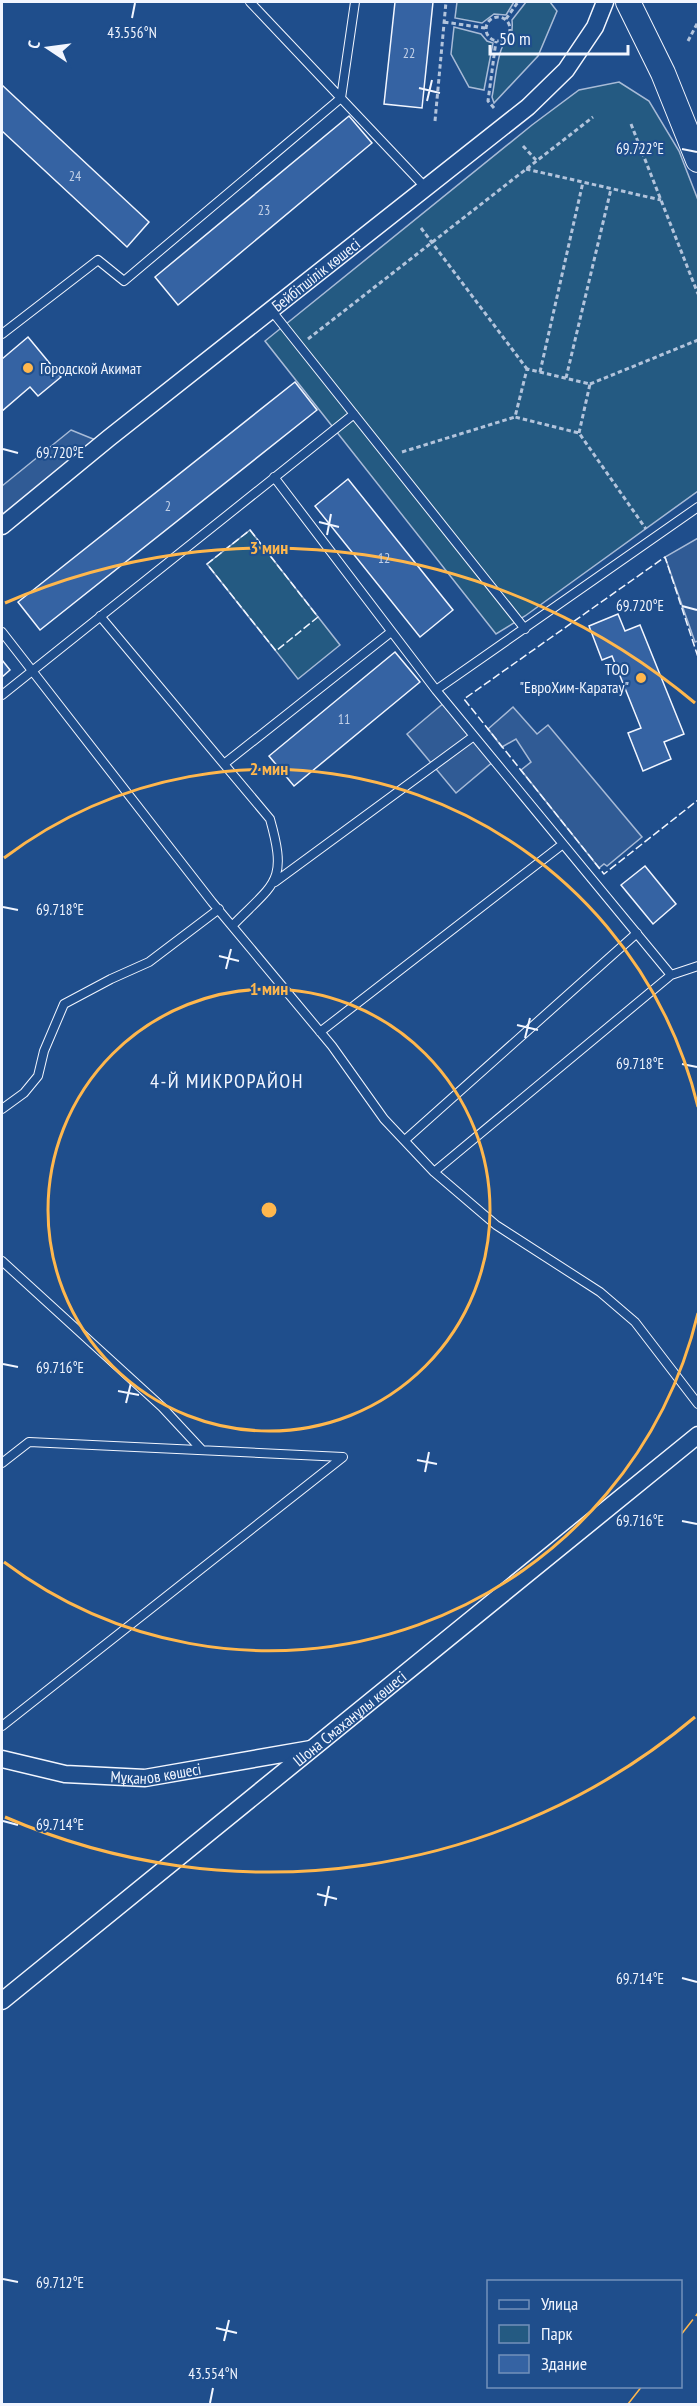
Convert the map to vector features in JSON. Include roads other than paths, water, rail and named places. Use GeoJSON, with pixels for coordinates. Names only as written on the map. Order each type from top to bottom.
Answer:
{"type":"FeatureCollection","features":[{"type":"Feature","properties":{"kind":"main road"},"geometry":{"type":"LineString","coordinates":[[627,2],[663,73],[699,160]]}},
{"type":"Feature","properties":{"kind":"street","name":"Бейбітшілік көшесі"},"geometry":{"type":"LineString","coordinates":[[2,526],[109,438],[528,107],[566,70],[595,27],[605,2]]}},
{"type":"Feature","properties":{"kind":"street","name":"Шона Смаханұлы көшесі"},"geometry":{"type":"LineString","coordinates":[[2,2001],[699,1435]]}},
{"type":"Feature","properties":{"kind":"street","name":"Мұқанов көшесі"},"geometry":{"type":"LineString","coordinates":[[2,1759],[65,1774],[145,1778],[311,1749]]}},
{"type":"Feature","properties":{"kind":"lane"},"geometry":{"type":"LineString","coordinates":[[251,2],[426,188]]}},
{"type":"Feature","properties":{"kind":"lane"},"geometry":{"type":"LineString","coordinates":[[2,334],[98,260],[124,281],[341,98],[355,2]]}},
{"type":"Feature","properties":{"kind":"lane"},"geometry":{"type":"LineString","coordinates":[[271,310],[525,629]]}},
{"type":"Feature","properties":{"kind":"lane"},"geometry":{"type":"LineString","coordinates":[[2,695],[354,414]]}},
{"type":"Feature","properties":{"kind":"lane"},"geometry":{"type":"LineString","coordinates":[[274,477],[436,690],[671,975]]}},
{"type":"Feature","properties":{"kind":"lane"},"geometry":{"type":"LineString","coordinates":[[436,690],[699,507]]}},
{"type":"Feature","properties":{"kind":"lane"},"geometry":{"type":"LineString","coordinates":[[100,616],[270,819],[278,848],[279,863],[275,882]]}},
{"type":"Feature","properties":{"kind":"lane"},"geometry":{"type":"LineString","coordinates":[[2,632],[232,926],[320,1032],[384,1119],[434,1172],[496,1225],[600,1292],[635,1322],[699,1404]]}},
{"type":"Feature","properties":{"kind":"lane"},"geometry":{"type":"LineString","coordinates":[[224,764],[391,632]]}},
{"type":"Feature","properties":{"kind":"lane"},"geometry":{"type":"LineString","coordinates":[[232,926],[275,882],[474,736]]}},
{"type":"Feature","properties":{"kind":"lane"},"geometry":{"type":"LineString","coordinates":[[320,1032],[563,844]]}},
{"type":"Feature","properties":{"kind":"lane"},"geometry":{"type":"LineString","coordinates":[[2,1109],[24,1094],[38,1076],[44,1051],[64,1004],[149,962],[219,909]]}},
{"type":"Feature","properties":{"kind":"lane"},"geometry":{"type":"LineString","coordinates":[[405,1140],[637,933]]}},
{"type":"Feature","properties":{"kind":"lane"},"geometry":{"type":"LineString","coordinates":[[434,1172],[671,975],[699,966]]}},
{"type":"Feature","properties":{"kind":"lane"},"geometry":{"type":"LineString","coordinates":[[2,1261],[162,1407],[202,1450]]}},
{"type":"Feature","properties":{"kind":"lane"},"geometry":{"type":"LineString","coordinates":[[2,1463],[29,1442],[343,1457],[2,1726]]}},
{"type":"Feature","properties":{"kind":"place","name":"Городской Акимат"},"geometry":{"type":"Point","coordinates":[28,368]}},
{"type":"Feature","properties":{"kind":"place","name":"ТОО \"ЕвроХим-Каратау\""},"geometry":{"type":"Point","coordinates":[641,678]}},
{"type":"Feature","properties":{"kind":"district","name":"4-Й МИКРОРАЙОН"},"geometry":{"type":"Point","coordinates":[227,1081]}}]}
